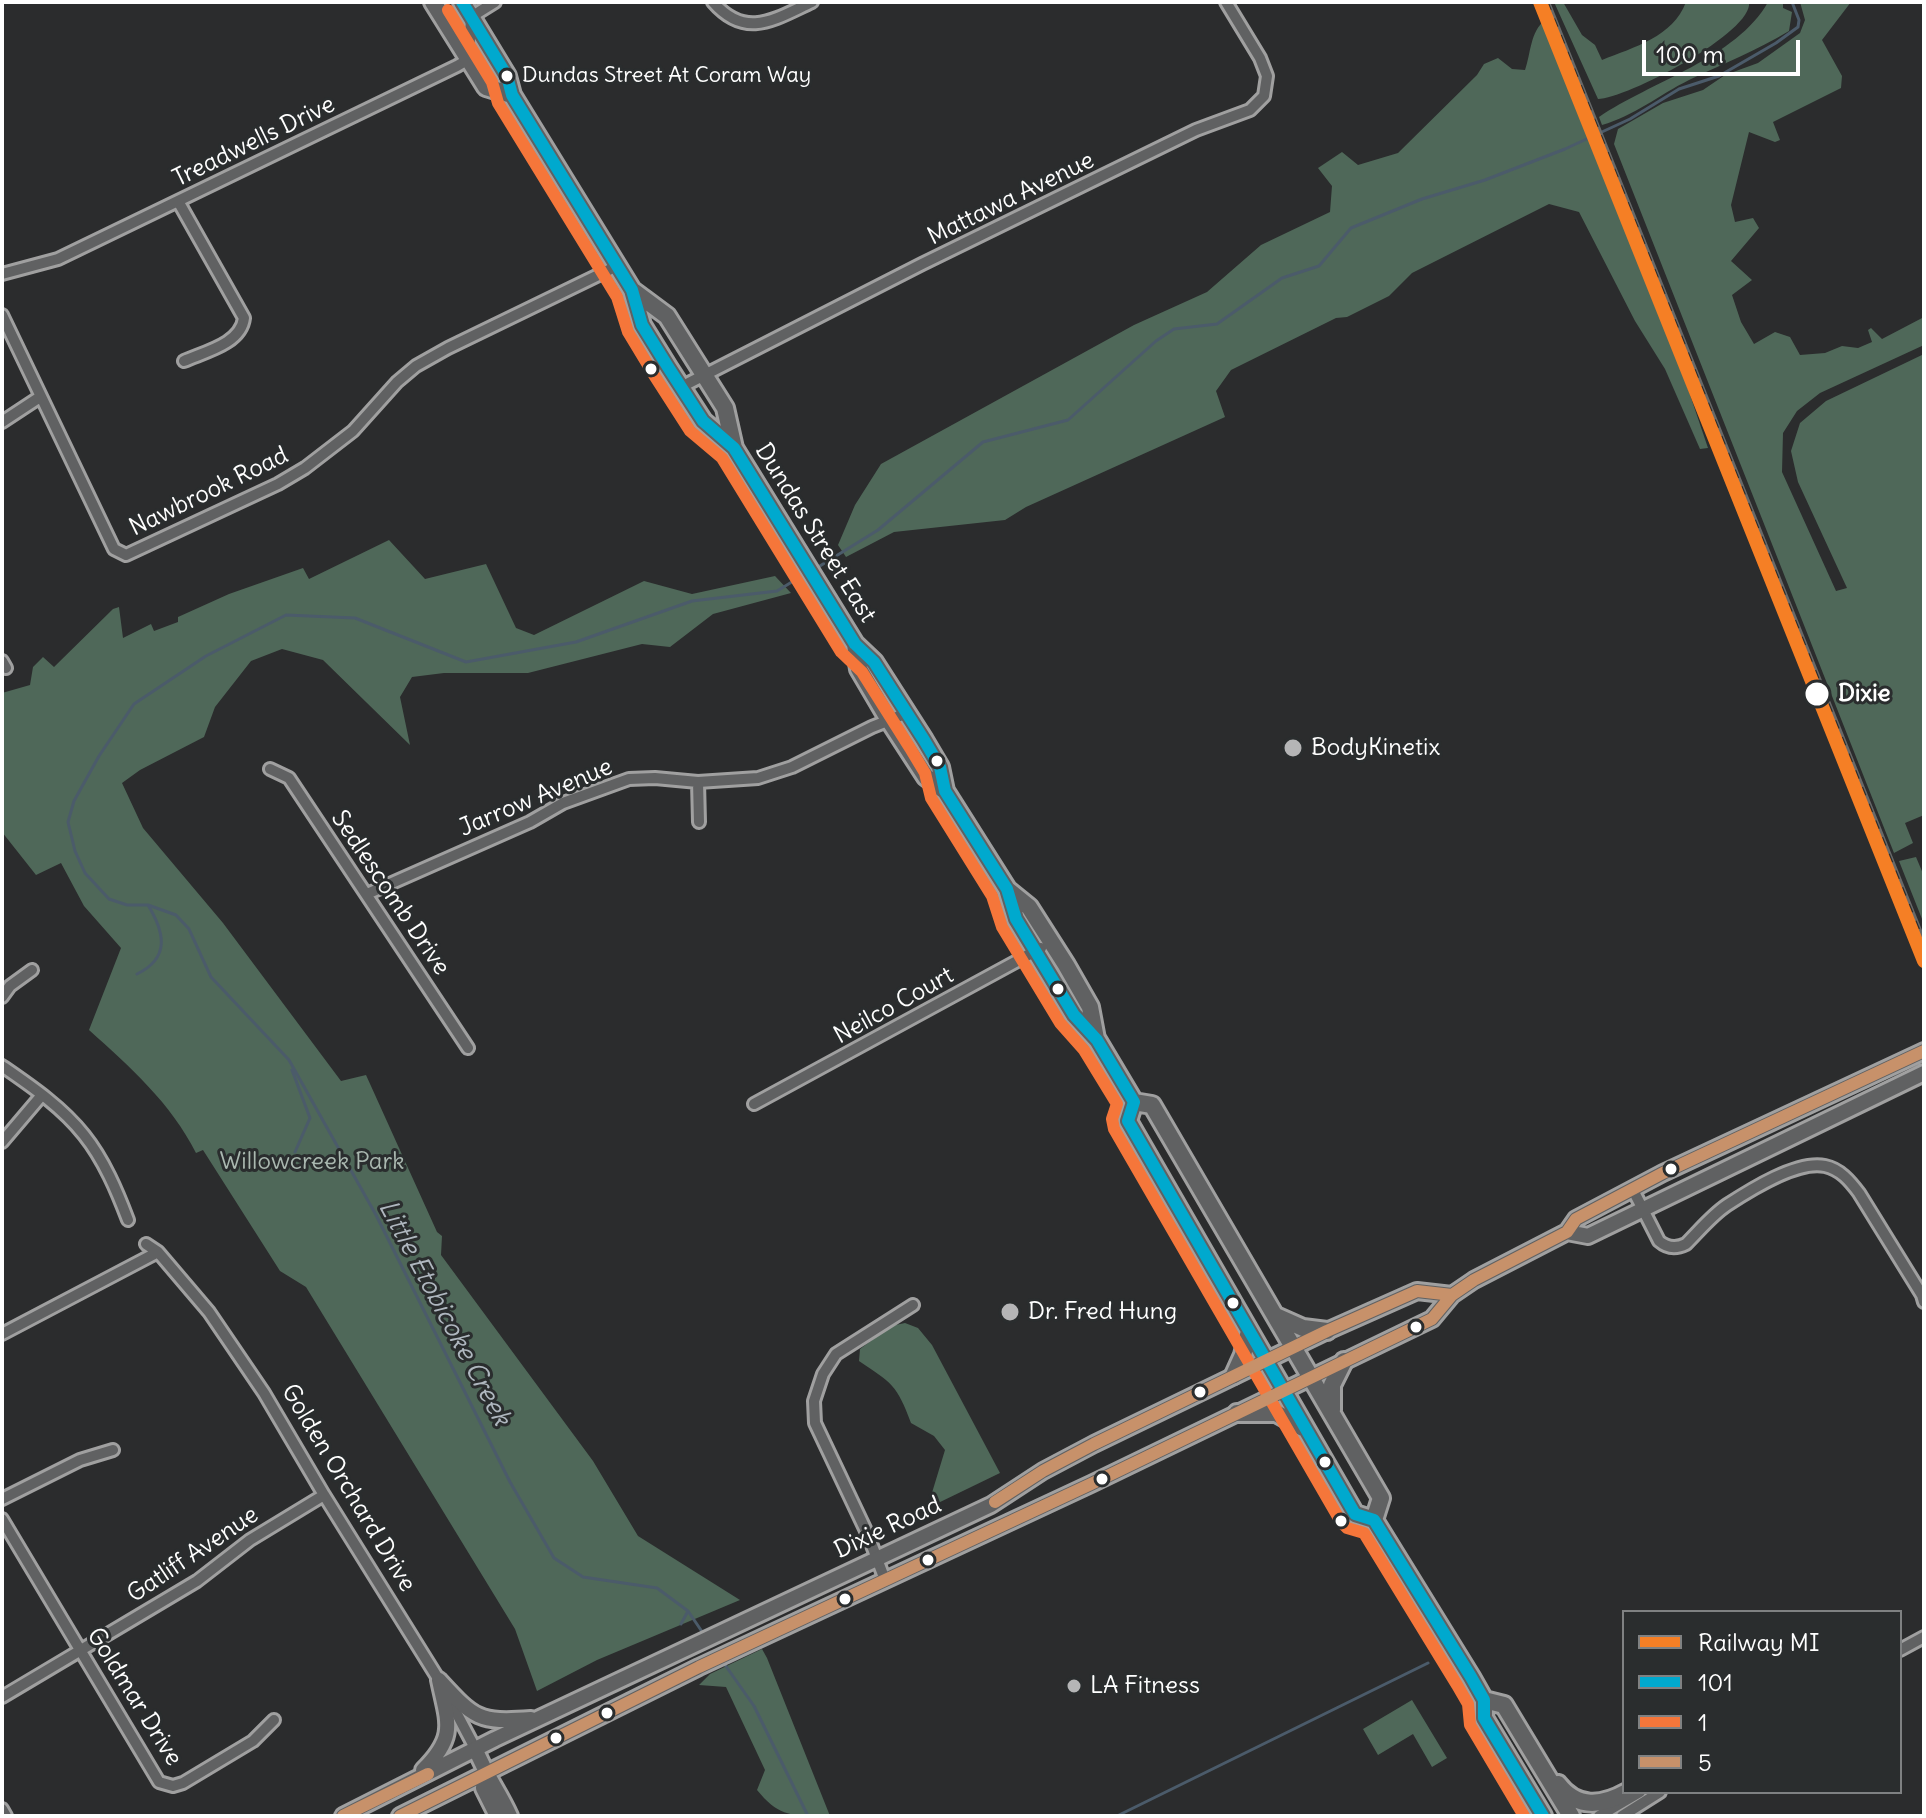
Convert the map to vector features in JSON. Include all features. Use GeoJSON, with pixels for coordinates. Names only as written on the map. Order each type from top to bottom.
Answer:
{"type":"FeatureCollection","features":[{"type":"Feature","properties":{"kind":"main road","name":"Dundas Street East"},"geometry":{"type":"LineString","coordinates":[[433,2],[486,87],[512,95]]}},
{"type":"Feature","properties":{"kind":"main road","name":"Dundas Street East"},"geometry":{"type":"LineString","coordinates":[[462,2],[477,14],[507,76],[512,95],[632,290],[642,325],[703,421],[734,448],[855,644],[874,662],[940,767],[945,791],[1007,889],[1016,919],[1074,1015],[1097,1040],[1134,1102],[1128,1121],[1355,1514],[1374,1520],[1484,1700],[1484,1718],[1543,1816]]}},
{"type":"Feature","properties":{"kind":"main road","name":"Dundas Street East"},"geometry":{"type":"LineString","coordinates":[[632,290],[667,316],[725,408],[734,448]]}},
{"type":"Feature","properties":{"kind":"main road","name":"Dundas Street East"},"geometry":{"type":"LineString","coordinates":[[855,644],[859,669],[889,720],[926,777],[945,791]]}},
{"type":"Feature","properties":{"kind":"main road","name":"Dundas Street East"},"geometry":{"type":"LineString","coordinates":[[1007,889],[1029,907],[1052,942],[1090,1007],[1097,1040]]}},
{"type":"Feature","properties":{"kind":"main road","name":"Dixie Road"},"geometry":{"type":"LineString","coordinates":[[400,1816],[699,1667],[1432,1319],[1452,1295],[1474,1280],[1567,1232],[1576,1219],[1663,1173],[1924,1051]]}},
{"type":"Feature","properties":{"kind":"main road","name":"Dixie Road"},"geometry":{"type":"LineString","coordinates":[[1567,1232],[1588,1236],[1924,1073]]}},
{"type":"Feature","properties":{"kind":"main road","name":"Dundas Street East"},"geometry":{"type":"LineString","coordinates":[[1134,1102],[1152,1105],[1381,1498],[1374,1520]]}},
{"type":"Feature","properties":{"kind":"main road","name":"Dixie Road"},"geometry":{"type":"LineString","coordinates":[[343,1816],[539,1718],[991,1505],[1052,1466],[1292,1347],[1417,1291],[1452,1295]]}},
{"type":"Feature","properties":{"kind":"main road"},"geometry":{"type":"LineString","coordinates":[[1274,1315],[1297,1327],[1327,1331]]}},
{"type":"Feature","properties":{"kind":"main road"},"geometry":{"type":"LineString","coordinates":[[1234,1375],[1249,1331]]}},
{"type":"Feature","properties":{"kind":"main road"},"geometry":{"type":"LineString","coordinates":[[1332,1416],[1332,1385],[1344,1361]]}},
{"type":"Feature","properties":{"kind":"main road"},"geometry":{"type":"LineString","coordinates":[[1237,1413],[1276,1413],[1307,1430]]}},
{"type":"Feature","properties":{"kind":"main road"},"geometry":{"type":"LineString","coordinates":[[439,1680],[466,1709],[484,1719],[539,1718]]}},
{"type":"Feature","properties":{"kind":"main road"},"geometry":{"type":"LineString","coordinates":[[413,1781],[438,1755],[448,1734],[439,1680]]}},
{"type":"Feature","properties":{"kind":"main road","name":"Dundas Street East"},"geometry":{"type":"LineString","coordinates":[[1484,1700],[1504,1705],[1571,1816]]}},
{"type":"Feature","properties":{"kind":"main road","name":"Golden Orchard Drive"},"geometry":{"type":"LineString","coordinates":[[476,1750],[485,1773],[498,1789],[510,1816]]}},
{"type":"Feature","properties":{"kind":"main road"},"geometry":{"type":"LineString","coordinates":[[1541,1765],[1567,1793],[1580,1801],[1610,1801],[1623,1794]]}},
{"type":"Feature","properties":{"kind":"main road","name":"Golden Orchard Drive"},"geometry":{"type":"LineString","coordinates":[[485,1773],[483,1788],[497,1816]]}},
{"type":"Feature","properties":{"kind":"street"},"geometry":{"type":"LineString","coordinates":[[469,59],[477,14],[495,2]]}},
{"type":"Feature","properties":{"kind":"street"},"geometry":{"type":"LineString","coordinates":[[713,2],[730,17],[756,25],[812,2]]}},
{"type":"Feature","properties":{"kind":"street","name":"Mattawa Avenue"},"geometry":{"type":"LineString","coordinates":[[681,387],[1196,130],[1250,110],[1264,96],[1267,76],[1260,58],[1226,2]]}},
{"type":"Feature","properties":{"kind":"street","name":"Treadwells Drive"},"geometry":{"type":"LineString","coordinates":[[2,274],[58,259],[469,59]]}},
{"type":"Feature","properties":{"kind":"street"},"geometry":{"type":"LineString","coordinates":[[178,201],[244,318],[243,327],[235,337],[184,361]]}},
{"type":"Feature","properties":{"kind":"street","name":"Nawbrook Road"},"geometry":{"type":"LineString","coordinates":[[2,315],[114,549],[126,555],[297,473],[353,431],[416,366],[617,266]]}},
{"type":"Feature","properties":{"kind":"street"},"geometry":{"type":"LineString","coordinates":[[2,422],[40,397]]}},
{"type":"Feature","properties":{"kind":"street","name":"Jarrow Avenue"},"geometry":{"type":"LineString","coordinates":[[367,894],[530,822],[563,803],[629,779],[698,782],[758,778],[781,772],[907,713]]}},
{"type":"Feature","properties":{"kind":"street","name":"Sedlescomb Drive"},"geometry":{"type":"LineString","coordinates":[[270,769],[289,778],[468,1048]]}},
{"type":"Feature","properties":{"kind":"street"},"geometry":{"type":"LineString","coordinates":[[698,782],[699,822]]}},
{"type":"Feature","properties":{"kind":"street","name":"Neilco Court"},"geometry":{"type":"LineString","coordinates":[[754,1104],[1052,942]]}},
{"type":"Feature","properties":{"kind":"street"},"geometry":{"type":"LineString","coordinates":[[2,997],[10,986],[32,970]]}},
{"type":"Feature","properties":{"kind":"street"},"geometry":{"type":"LineString","coordinates":[[2,1066],[42,1095],[85,1136],[119,1196],[128,1220]]}},
{"type":"Feature","properties":{"kind":"street"},"geometry":{"type":"LineString","coordinates":[[2,1142],[42,1095]]}},
{"type":"Feature","properties":{"kind":"street"},"geometry":{"type":"LineString","coordinates":[[1633,1190],[1659,1241],[1670,1247],[1678,1247],[1686,1244],[1726,1205],[1798,1168],[1825,1166],[1849,1179],[1924,1302]]}},
{"type":"Feature","properties":{"kind":"street","name":"Golden Orchard Drive"},"geometry":{"type":"LineString","coordinates":[[146,1244],[158,1252],[233,1345],[439,1680],[476,1750]]}},
{"type":"Feature","properties":{"kind":"street"},"geometry":{"type":"LineString","coordinates":[[2,1334],[158,1252]]}},
{"type":"Feature","properties":{"kind":"street"},"geometry":{"type":"LineString","coordinates":[[885,1580],[815,1423],[814,1401],[823,1374],[836,1354],[913,1305]]}},
{"type":"Feature","properties":{"kind":"street"},"geometry":{"type":"LineString","coordinates":[[2,1499],[80,1460],[113,1450]]}},
{"type":"Feature","properties":{"kind":"street","name":"Gatliff Avenue"},"geometry":{"type":"LineString","coordinates":[[2,1697],[197,1581],[250,1540],[324,1495]]}},
{"type":"Feature","properties":{"kind":"street","name":"Goldmar Drive"},"geometry":{"type":"LineString","coordinates":[[2,1519],[153,1775],[164,1784],[173,1786],[183,1783],[253,1741],[274,1720]]}},
{"type":"Feature","properties":{"kind":"street"},"geometry":{"type":"LineString","coordinates":[[1902,1649],[1924,1637]]}},
{"type":"Feature","properties":{"kind":"street"},"geometry":{"type":"LineString","coordinates":[[1599,1816],[1637,1794]]}},
{"type":"Feature","properties":{"kind":"street"},"geometry":{"type":"LineString","coordinates":[[1622,1816],[1657,1794]]}},
{"type":"Feature","properties":{"kind":"street"},"geometry":{"type":"LineString","coordinates":[[2,1809],[6,1816]]}},
{"type":"Feature","properties":{"kind":"green space"},"geometry":{"type":"Polygon","coordinates":[[[1554,2],[1563,2],[1582,35],[1595,45],[1602,60],[1662,32],[1680,14],[1686,2],[1749,2],[1745,15],[1711,46],[1634,88],[1598,99],[1554,2]]]}},
{"type":"Feature","properties":{"kind":"green space"},"geometry":{"type":"Polygon","coordinates":[[[1768,2],[1783,2],[1783,8],[1792,12],[1789,31],[1602,125],[1599,117],[1736,39],[1754,22],[1768,2]]]}},
{"type":"Feature","properties":{"kind":"green space"},"geometry":{"type":"Polygon","coordinates":[[[1800,2],[1851,2],[1822,40],[1842,76],[1841,88],[1773,122],[1780,140],[1775,142],[1749,132],[1731,205],[1735,222],[1753,218],[1759,228],[1731,261],[1752,280],[1732,295],[1741,322],[1754,344],[1775,332],[1790,337],[1800,355],[1825,353],[1842,346],[1858,348],[1872,342],[1868,330],[1871,328],[1882,339],[1924,317],[1924,345],[1820,393],[1797,411],[1783,433],[1782,472],[1836,591],[1847,588],[1798,482],[1791,451],[1800,423],[1826,401],[1924,354],[1924,815],[1905,823],[1913,843],[1894,853],[1614,144],[1618,129],[1663,103],[1703,90],[1725,75],[1758,63],[1800,33],[1805,20],[1800,2]]]}},
{"type":"Feature","properties":{"kind":"green space"},"geometry":{"type":"Polygon","coordinates":[[[1545,20],[1663,315],[1708,448],[1700,449],[1665,369],[1635,321],[1579,212],[1549,204],[1412,273],[1389,296],[1347,317],[1336,318],[1231,370],[1216,391],[1225,417],[1026,507],[1005,520],[894,532],[846,557],[838,545],[855,505],[881,464],[1134,325],[1207,292],[1261,245],[1330,212],[1332,186],[1318,168],[1342,152],[1358,165],[1398,153],[1477,75],[1484,64],[1498,58],[1512,69],[1525,70],[1534,37],[1545,20]]]}},
{"type":"Feature","properties":{"kind":"green space","name":"Willowcreek Park"},"geometry":{"type":"Polygon","coordinates":[[[389,540],[425,579],[486,564],[516,628],[534,635],[644,581],[692,594],[775,576],[791,593],[713,614],[670,647],[642,644],[528,673],[444,673],[412,677],[400,697],[410,745],[323,660],[282,649],[251,661],[215,707],[204,737],[140,770],[122,783],[143,828],[223,923],[341,1081],[366,1075],[437,1232],[442,1236],[441,1255],[593,1461],[638,1536],[740,1600],[597,1660],[537,1691],[515,1629],[306,1287],[280,1271],[203,1150],[196,1153],[162,1102],[89,1030],[121,948],[84,906],[61,863],[36,875],[2,832],[2,693],[30,685],[33,667],[43,657],[54,667],[113,609],[119,607],[123,638],[151,624],[154,631],[178,622],[178,617],[229,594],[303,568],[309,579],[389,540]]]}},
{"type":"Feature","properties":{"kind":"green space"},"geometry":{"type":"Polygon","coordinates":[[[1916,857],[1924,876],[1924,924],[1899,861],[1916,857]]]}},
{"type":"Feature","properties":{"kind":"green space"},"geometry":{"type":"Polygon","coordinates":[[[905,1323],[918,1328],[932,1345],[1000,1473],[936,1504],[931,1496],[945,1450],[934,1436],[911,1423],[902,1400],[892,1386],[859,1361],[860,1349],[891,1326],[905,1323]]]}},
{"type":"Feature","properties":{"kind":"green space"},"geometry":{"type":"Polygon","coordinates":[[[762,1649],[830,1816],[788,1814],[765,1799],[757,1790],[765,1770],[726,1687],[699,1685],[710,1674],[762,1649]]]}},
{"type":"Feature","properties":{"kind":"green space"},"geometry":{"type":"Polygon","coordinates":[[[1412,1700],[1447,1758],[1432,1767],[1413,1734],[1378,1755],[1363,1729],[1412,1700]]]}},
{"type":"Feature","properties":{"kind":"waterway","name":"Little Etobicoke Creek"},"geometry":{"type":"LineString","coordinates":[[815,569],[878,530],[983,442],[1068,420],[1156,341],[1174,329],[1217,324],[1282,278],[1319,266],[1351,228],[1422,199],[1485,180],[1565,149],[1630,119],[1679,89],[1719,76],[1776,43],[1798,27],[1799,20],[1792,2]]}},
{"type":"Feature","properties":{"kind":"waterway","name":"Little Etobicoke Creek"},"geometry":{"type":"LineString","coordinates":[[705,1636],[688,1611],[657,1588],[583,1577],[554,1558],[510,1482],[376,1215],[289,1060],[211,977],[189,929],[176,915],[148,905],[127,905],[109,899],[85,873],[75,851],[68,822],[74,801],[99,756],[134,704],[206,656],[286,615],[355,618],[466,662],[576,642],[692,601],[777,591],[805,574]]}},
{"type":"Feature","properties":{"kind":"waterway"},"geometry":{"type":"LineString","coordinates":[[137,974],[155,960],[161,944],[158,925],[148,905]]}},
{"type":"Feature","properties":{"kind":"waterway"},"geometry":{"type":"LineString","coordinates":[[292,1070],[310,1118],[295,1152]]}},
{"type":"Feature","properties":{"kind":"waterway"},"geometry":{"type":"LineString","coordinates":[[681,1624],[688,1611]]}},
{"type":"Feature","properties":{"kind":"waterway","name":"Little Etobicoke Creek"},"geometry":{"type":"LineString","coordinates":[[723,1662],[754,1706],[808,1816]]}},
{"type":"Feature","properties":{"kind":"waterway"},"geometry":{"type":"LineString","coordinates":[[1117,1816],[1428,1663]]}},
{"type":"Feature","properties":{"kind":"railway"},"geometry":{"type":"LineString","coordinates":[[1547,2],[1924,943]]}},
{"type":"Feature","properties":{"kind":"rail line","name":"MI"},"geometry":{"type":"LineString","coordinates":[[1540,2],[1924,961]]}},
{"type":"Feature","properties":{"kind":"transit line","name":"101"},"geometry":{"type":"LineString","coordinates":[[462,2],[507,76],[512,95],[632,290],[642,325],[668,367],[703,421],[734,448],[855,644],[874,662],[924,740],[940,767],[945,791],[1007,889],[1016,919],[1074,1015],[1097,1040],[1134,1102],[1128,1121],[1355,1514],[1374,1520],[1471,1677],[1484,1700],[1484,1718],[1543,1816]]}},
{"type":"Feature","properties":{"kind":"transit line","name":"1"},"geometry":{"type":"LineString","coordinates":[[448,10],[492,82],[498,103],[617,297],[628,332],[654,375],[690,431],[722,458],[841,652],[862,672],[925,773],[931,798],[992,896],[1002,927],[1060,1023],[1084,1050],[1117,1104],[1112,1119],[1114,1129],[1341,1522],[1347,1528],[1364,1533],[1457,1685],[1468,1704],[1470,1725],[1524,1816]]}},
{"type":"Feature","properties":{"kind":"transit line","name":"5"},"geometry":{"type":"LineString","coordinates":[[400,1816],[699,1667],[1091,1484],[1432,1319],[1452,1295],[1474,1280],[1567,1232],[1576,1219],[1663,1173],[1924,1051]]}},
{"type":"Feature","properties":{"kind":"transit line","name":"5"},"geometry":{"type":"LineString","coordinates":[[995,1502],[1043,1471],[1094,1444],[1327,1331],[1417,1291],[1452,1295]]}},
{"type":"Feature","properties":{"kind":"transit line","name":"5"},"geometry":{"type":"LineString","coordinates":[[343,1816],[428,1774]]}},
{"type":"Feature","properties":{"kind":"place","name":"Dundas Street At Coram Way"},"geometry":{"type":"Point","coordinates":[507,76]}},
{"type":"Feature","properties":{"kind":"place","name":"Dixie"},"geometry":{"type":"Point","coordinates":[1817,694]}},
{"type":"Feature","properties":{"kind":"place","name":"BodyKinetix"},"geometry":{"type":"Point","coordinates":[1293,748]}},
{"type":"Feature","properties":{"kind":"place","name":"Dr. Fred Hung"},"geometry":{"type":"Point","coordinates":[1010,1312]}},
{"type":"Feature","properties":{"kind":"place","name":"LA Fitness"},"geometry":{"type":"Point","coordinates":[1074,1686]}}]}
